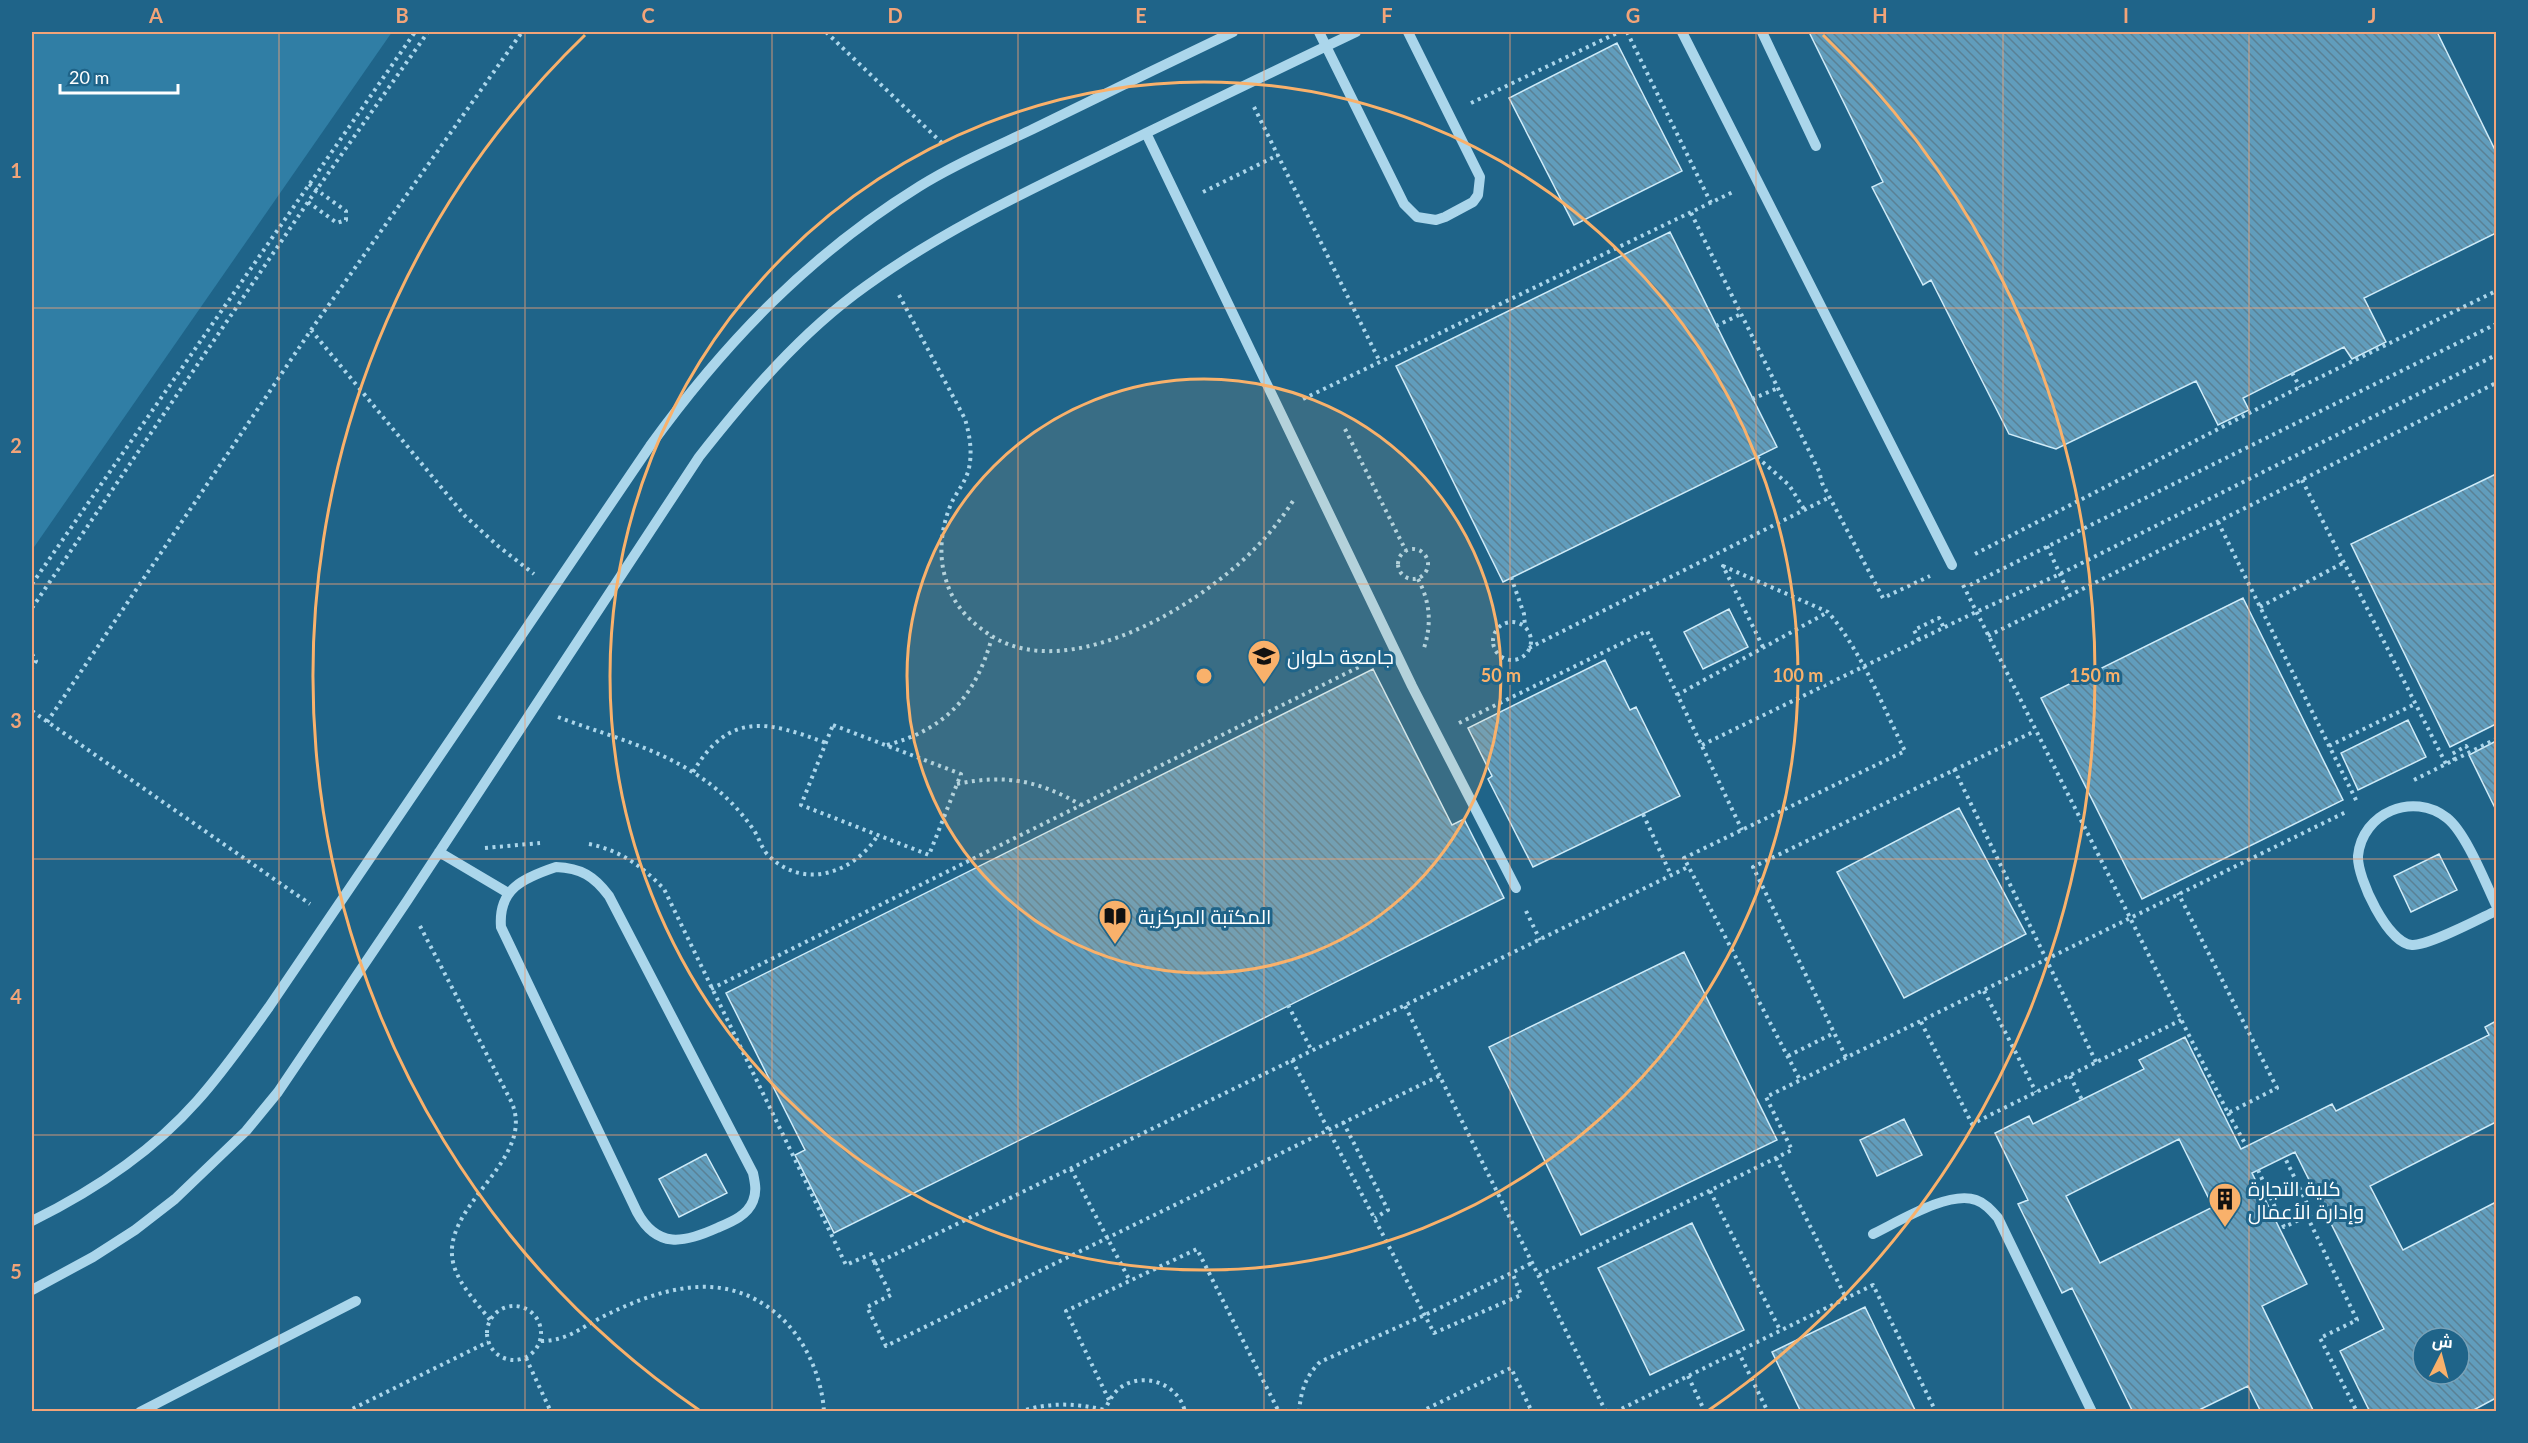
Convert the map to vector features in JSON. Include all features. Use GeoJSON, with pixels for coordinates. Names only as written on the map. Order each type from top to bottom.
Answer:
{"type":"FeatureCollection","features":[{"type":"Feature","properties":{"kind":"lane"},"geometry":{"type":"LineString","coordinates":[[32,1221],[70,1202],[116,1173],[158,1140],[196,1102],[269,1007],[687,395],[728,346],[772,302],[818,259],[903,197],[963,163],[1233,32]]}},
{"type":"Feature","properties":{"kind":"lane"},"geometry":{"type":"LineString","coordinates":[[1319,32],[1404,204],[1409,212],[1426,220],[1445,217],[1473,202],[1478,195],[1480,177],[1408,32]]}},
{"type":"Feature","properties":{"kind":"lane"},"geometry":{"type":"LineString","coordinates":[[32,1290],[93,1257],[135,1230],[175,1200],[246,1131],[278,1092],[407,901],[699,457],[748,395],[804,338],[864,287],[931,242],[1001,204],[1356,32]]}},
{"type":"Feature","properties":{"kind":"lane"},"geometry":{"type":"LineString","coordinates":[[1682,32],[1952,565]]}},
{"type":"Feature","properties":{"kind":"lane"},"geometry":{"type":"LineString","coordinates":[[1762,32],[1816,146]]}},
{"type":"Feature","properties":{"kind":"lane"},"geometry":{"type":"LineString","coordinates":[[1146,133],[1412,686],[1516,888]]}},
{"type":"Feature","properties":{"kind":"lane"},"geometry":{"type":"LineString","coordinates":[[2496,905],[2462,837],[2448,818],[2426,806],[2402,806],[2380,815],[2364,834],[2358,857],[2362,880],[2388,931],[2398,941],[2412,945],[2425,942],[2496,911]]}},
{"type":"Feature","properties":{"kind":"lane"},"geometry":{"type":"LineString","coordinates":[[439,852],[508,893]]}},
{"type":"Feature","properties":{"kind":"lane"},"geometry":{"type":"LineString","coordinates":[[556,867],[571,868],[586,873],[599,883],[609,896],[753,1173],[756,1188],[753,1201],[737,1220],[685,1240],[661,1237],[650,1230],[643,1221],[501,927],[502,903],[508,893],[517,885],[556,867]]}},
{"type":"Feature","properties":{"kind":"lane"},"geometry":{"type":"LineString","coordinates":[[1873,1234],[1952,1198],[1975,1199],[1988,1207],[1998,1218],[2092,1412]]}},
{"type":"Feature","properties":{"kind":"lane"},"geometry":{"type":"LineString","coordinates":[[140,1412],[356,1301]]}},
{"type":"Feature","properties":{"kind":"path"},"geometry":{"type":"LineString","coordinates":[[32,584],[415,32]]}},
{"type":"Feature","properties":{"kind":"path"},"geometry":{"type":"LineString","coordinates":[[32,608],[308,202],[428,32]]}},
{"type":"Feature","properties":{"kind":"path"},"geometry":{"type":"LineString","coordinates":[[46,722],[310,330],[522,32]]}},
{"type":"Feature","properties":{"kind":"path"},"geometry":{"type":"LineString","coordinates":[[826,32],[963,163]]}},
{"type":"Feature","properties":{"kind":"path"},"geometry":{"type":"LineString","coordinates":[[1449,114],[1618,32]]}},
{"type":"Feature","properties":{"kind":"path"},"geometry":{"type":"LineString","coordinates":[[1627,32],[1711,203]]}},
{"type":"Feature","properties":{"kind":"path"},"geometry":{"type":"LineString","coordinates":[[1243,86],[1380,362]]}},
{"type":"Feature","properties":{"kind":"path"},"geometry":{"type":"LineString","coordinates":[[1179,203],[1278,155]]}},
{"type":"Feature","properties":{"kind":"path"},"geometry":{"type":"LineString","coordinates":[[1279,410],[1757,181]]}},
{"type":"Feature","properties":{"kind":"path"},"geometry":{"type":"LineString","coordinates":[[308,202],[337,223],[346,220],[346,211],[309,184]]}},
{"type":"Feature","properties":{"kind":"path"},"geometry":{"type":"LineString","coordinates":[[1691,213],[1830,497],[1883,598],[2300,387],[2496,291]]}},
{"type":"Feature","properties":{"kind":"path"},"geometry":{"type":"LineString","coordinates":[[887,272],[965,418],[970,436],[971,453],[968,471],[946,518],[942,534],[942,557],[946,579],[954,600],[968,619],[1006,645],[1028,651],[1051,652],[1115,638],[1152,623],[1187,603],[1220,580],[1255,549],[1285,514],[1310,475]]}},
{"type":"Feature","properties":{"kind":"path"},"geometry":{"type":"LineString","coordinates":[[1716,326],[1741,314]]}},
{"type":"Feature","properties":{"kind":"path"},"geometry":{"type":"LineString","coordinates":[[1964,588],[2496,324]]}},
{"type":"Feature","properties":{"kind":"path"},"geometry":{"type":"LineString","coordinates":[[310,330],[465,516],[507,554],[554,588]]}},
{"type":"Feature","properties":{"kind":"path"},"geometry":{"type":"LineString","coordinates":[[1701,746],[1863,666],[2060,574],[2496,355]]}},
{"type":"Feature","properties":{"kind":"path"},"geometry":{"type":"LineString","coordinates":[[2292,373],[2300,387]]}},
{"type":"Feature","properties":{"kind":"path"},"geometry":{"type":"LineString","coordinates":[[1988,636],[2496,383]]}},
{"type":"Feature","properties":{"kind":"path"},"geometry":{"type":"LineString","coordinates":[[1752,399],[1778,388]]}},
{"type":"Feature","properties":{"kind":"path"},"geometry":{"type":"LineString","coordinates":[[1345,429],[1406,551]]}},
{"type":"Feature","properties":{"kind":"path"},"geometry":{"type":"LineString","coordinates":[[1757,457],[1790,485],[1804,509]]}},
{"type":"Feature","properties":{"kind":"path"},"geometry":{"type":"LineString","coordinates":[[2302,480],[2446,764]]}},
{"type":"Feature","properties":{"kind":"path"},"geometry":{"type":"LineString","coordinates":[[1529,648],[1830,497]]}},
{"type":"Feature","properties":{"kind":"path"},"geometry":{"type":"LineString","coordinates":[[2218,522],[2356,800]]}},
{"type":"Feature","properties":{"kind":"path"},"geometry":{"type":"LineString","coordinates":[[2047,546],[2070,596]]}},
{"type":"Feature","properties":{"kind":"path"},"geometry":{"type":"LineString","coordinates":[[1413,549],[1422,551],[1427,558],[1428,566],[1425,573],[1418,579],[1410,579],[1402,574],[1398,567],[1399,557],[1406,551],[1413,549]]}},
{"type":"Feature","properties":{"kind":"path"},"geometry":{"type":"LineString","coordinates":[[2260,607],[2343,563]]}},
{"type":"Feature","properties":{"kind":"path"},"geometry":{"type":"LineString","coordinates":[[1952,565],[2247,1147]]}},
{"type":"Feature","properties":{"kind":"path"},"geometry":{"type":"LineString","coordinates":[[1763,647],[1723,566],[1828,612],[1839,625],[1863,666],[1905,751],[1684,858],[1800,1080]]}},
{"type":"Feature","properties":{"kind":"path"},"geometry":{"type":"LineString","coordinates":[[1511,577],[1524,614],[1525,628]]}},
{"type":"Feature","properties":{"kind":"path"},"geometry":{"type":"LineString","coordinates":[[1412,686],[1428,636],[1430,621],[1426,594],[1418,579]]}},
{"type":"Feature","properties":{"kind":"path"},"geometry":{"type":"LineString","coordinates":[[1677,695],[1828,612]]}},
{"type":"Feature","properties":{"kind":"path"},"geometry":{"type":"LineString","coordinates":[[1919,640],[1914,630],[1939,618],[1944,628]]}},
{"type":"Feature","properties":{"kind":"path"},"geometry":{"type":"LineString","coordinates":[[1512,622],[1525,628],[1529,632],[1531,641],[1529,648],[1521,658],[1511,660],[1501,658],[1492,640],[1495,631],[1503,624],[1512,622]]}},
{"type":"Feature","properties":{"kind":"path"},"geometry":{"type":"LineString","coordinates":[[1437,734],[1647,631],[1742,830]]}},
{"type":"Feature","properties":{"kind":"path"},"geometry":{"type":"LineString","coordinates":[[886,745],[924,731],[942,721],[957,707],[973,686],[981,670],[992,637]]}},
{"type":"Feature","properties":{"kind":"path"},"geometry":{"type":"LineString","coordinates":[[711,989],[1394,649]]}},
{"type":"Feature","properties":{"kind":"path"},"geometry":{"type":"LineString","coordinates":[[32,654],[36,661],[32,668]]}},
{"type":"Feature","properties":{"kind":"path"},"geometry":{"type":"LineString","coordinates":[[2329,746],[2415,704]]}},
{"type":"Feature","properties":{"kind":"path"},"geometry":{"type":"LineString","coordinates":[[534,708],[664,757],[693,772],[719,790],[738,810],[755,831],[768,855],[781,865],[797,872],[814,874],[846,867],[870,848],[878,835]]}},
{"type":"Feature","properties":{"kind":"path"},"geometry":{"type":"LineString","coordinates":[[32,711],[330,918]]}},
{"type":"Feature","properties":{"kind":"path"},"geometry":{"type":"LineString","coordinates":[[693,772],[704,753],[719,739],[738,729],[773,725],[826,743]]}},
{"type":"Feature","properties":{"kind":"path"},"geometry":{"type":"LineString","coordinates":[[833,725],[961,774],[929,855],[801,805],[826,743],[833,725]]}},
{"type":"Feature","properties":{"kind":"path"},"geometry":{"type":"LineString","coordinates":[[1846,1057],[1753,867],[2036,731]]}},
{"type":"Feature","properties":{"kind":"path"},"geometry":{"type":"LineString","coordinates":[[2408,783],[2455,760],[2452,754],[2466,746],[2470,752],[2496,738]]}},
{"type":"Feature","properties":{"kind":"path"},"geometry":{"type":"LineString","coordinates":[[1953,769],[2096,1062]]}},
{"type":"Feature","properties":{"kind":"path"},"geometry":{"type":"LineString","coordinates":[[956,784],[982,779],[1008,779],[1034,783],[1058,792],[1081,805]]}},
{"type":"Feature","properties":{"kind":"path"},"geometry":{"type":"LineString","coordinates":[[1539,1275],[1792,1150],[1766,1097],[2368,801]]}},
{"type":"Feature","properties":{"kind":"path"},"geometry":{"type":"LineString","coordinates":[[1643,814],[1671,875]]}},
{"type":"Feature","properties":{"kind":"path"},"geometry":{"type":"LineString","coordinates":[[1439,1076],[886,1346],[867,1307],[891,1295],[875,1264],[1688,867]]}},
{"type":"Feature","properties":{"kind":"path"},"geometry":{"type":"LineString","coordinates":[[1516,888],[1540,940]]}},
{"type":"Feature","properties":{"kind":"path"},"geometry":{"type":"LineString","coordinates":[[2178,893],[2277,1088],[2228,1113]]}},
{"type":"Feature","properties":{"kind":"path"},"geometry":{"type":"LineString","coordinates":[[407,901],[515,1110],[517,1131],[513,1141],[463,1219],[455,1234],[452,1251],[454,1267],[462,1282],[490,1320]]}},
{"type":"Feature","properties":{"kind":"path"},"geometry":{"type":"LineString","coordinates":[[1984,991],[2036,1092]]}},
{"type":"Feature","properties":{"kind":"path"},"geometry":{"type":"LineString","coordinates":[[1288,1005],[1312,1051]]}},
{"type":"Feature","properties":{"kind":"path"},"geometry":{"type":"LineString","coordinates":[[1405,1006],[1606,1412]]}},
{"type":"Feature","properties":{"kind":"path"},"geometry":{"type":"LineString","coordinates":[[1921,1022],[1972,1124],[2181,1020]]}},
{"type":"Feature","properties":{"kind":"path"},"geometry":{"type":"LineString","coordinates":[[1788,1056],[1834,1033]]}},
{"type":"Feature","properties":{"kind":"path"},"geometry":{"type":"LineString","coordinates":[[1292,1060],[1434,1333],[1521,1295],[1512,1272]]}},
{"type":"Feature","properties":{"kind":"path"},"geometry":{"type":"LineString","coordinates":[[2070,1076],[2082,1100]]}},
{"type":"Feature","properties":{"kind":"path"},"geometry":{"type":"LineString","coordinates":[[1343,1122],[1388,1210],[1375,1218]]}},
{"type":"Feature","properties":{"kind":"path"},"geometry":{"type":"LineString","coordinates":[[1776,1158],[1846,1298]]}},
{"type":"Feature","properties":{"kind":"path"},"geometry":{"type":"LineString","coordinates":[[2258,1170],[2284,1227],[2312,1214],[2286,1160]]}},
{"type":"Feature","properties":{"kind":"path"},"geometry":{"type":"LineString","coordinates":[[1071,1168],[1130,1281]]}},
{"type":"Feature","properties":{"kind":"path"},"geometry":{"type":"LineString","coordinates":[[1710,1191],[1780,1330]]}},
{"type":"Feature","properties":{"kind":"path"},"geometry":{"type":"LineString","coordinates":[[2307,1216],[2357,1320],[2320,1338],[2357,1412]]}},
{"type":"Feature","properties":{"kind":"path"},"geometry":{"type":"LineString","coordinates":[[1109,1400],[1066,1311],[1197,1249],[1279,1412]]}},
{"type":"Feature","properties":{"kind":"path"},"geometry":{"type":"LineString","coordinates":[[1299,1412],[1303,1385],[1320,1362],[1425,1315],[1532,1263]]}},
{"type":"Feature","properties":{"kind":"path"},"geometry":{"type":"LineString","coordinates":[[541,1341],[567,1337],[601,1317],[653,1295],[702,1285],[724,1288],[746,1294],[766,1305],[784,1320],[798,1338],[818,1378],[824,1412]]}},
{"type":"Feature","properties":{"kind":"path"},"geometry":{"type":"LineString","coordinates":[[1615,1412],[1873,1285],[1935,1412]]}},
{"type":"Feature","properties":{"kind":"path"},"geometry":{"type":"LineString","coordinates":[[507,1306],[519,1306],[530,1310],[538,1318],[542,1329],[541,1341],[536,1351],[526,1358],[503,1359],[494,1352],[488,1342],[487,1331],[490,1320],[498,1311],[507,1306]]}},
{"type":"Feature","properties":{"kind":"path"},"geometry":{"type":"LineString","coordinates":[[346,1412],[488,1342]]}},
{"type":"Feature","properties":{"kind":"path"},"geometry":{"type":"LineString","coordinates":[[1738,1351],[1768,1412]]}},
{"type":"Feature","properties":{"kind":"path"},"geometry":{"type":"LineString","coordinates":[[526,1358],[551,1412]]}},
{"type":"Feature","properties":{"kind":"path"},"geometry":{"type":"LineString","coordinates":[[1420,1412],[1511,1368],[1533,1412]]}},
{"type":"Feature","properties":{"kind":"path"},"geometry":{"type":"LineString","coordinates":[[1688,1376],[1705,1412]]}},
{"type":"Feature","properties":{"kind":"path"},"geometry":{"type":"LineString","coordinates":[[1019,1412],[1055,1403],[1081,1404],[1104,1411],[1109,1400],[1119,1388],[1133,1381],[1148,1380],[1163,1384],[1176,1393],[1185,1412]]}},
{"type":"Feature","properties":{"kind":"shaded area"},"geometry":{"type":"Polygon","coordinates":[[[32,32],[392,32],[32,550],[32,32]]]}},
{"type":"Feature","properties":{"kind":"building"},"geometry":{"type":"Polygon","coordinates":[[[1809,32],[2437,32],[2496,152],[2496,233],[2364,298],[2386,342],[2352,359],[2344,347],[2243,398],[2249,410],[2218,425],[2196,381],[2056,449],[2009,434],[1931,280],[1923,285],[1872,187],[1883,182],[1809,32]]]}},
{"type":"Feature","properties":{"kind":"building"},"geometry":{"type":"Polygon","coordinates":[[[1617,43],[1682,171],[1574,225],[1509,98],[1617,43]]]}},
{"type":"Feature","properties":{"kind":"building"},"geometry":{"type":"Polygon","coordinates":[[[1670,232],[1777,447],[1503,582],[1396,366],[1670,232]]]}},
{"type":"Feature","properties":{"kind":"building"},"geometry":{"type":"Polygon","coordinates":[[[2496,474],[2496,724],[2450,747],[2351,544],[2496,474]]]}},
{"type":"Feature","properties":{"kind":"building"},"geometry":{"type":"Polygon","coordinates":[[[2243,598],[2343,800],[2142,899],[2041,698],[2243,598]]]}},
{"type":"Feature","properties":{"kind":"building"},"geometry":{"type":"Polygon","coordinates":[[[1729,609],[1748,647],[1703,669],[1684,632],[1729,609]]]}},
{"type":"Feature","properties":{"kind":"building"},"geometry":{"type":"Polygon","coordinates":[[[1605,660],[1630,710],[1636,707],[1680,796],[1533,867],[1488,779],[1492,776],[1468,728],[1605,660]]]}},
{"type":"Feature","properties":{"kind":"building","name":"المكتبة المركزية"},"geometry":{"type":"Polygon","coordinates":[[[1373,669],[1452,825],[1464,819],[1504,898],[834,1233],[795,1155],[805,1150],[726,993],[1373,669]]]}},
{"type":"Feature","properties":{"kind":"building"},"geometry":{"type":"Polygon","coordinates":[[[2408,720],[2426,757],[2358,790],[2341,753],[2408,720]]]}},
{"type":"Feature","properties":{"kind":"building"},"geometry":{"type":"Polygon","coordinates":[[[2496,741],[2496,810],[2469,755],[2496,741]]]}},
{"type":"Feature","properties":{"kind":"building"},"geometry":{"type":"Polygon","coordinates":[[[1959,808],[2026,934],[1904,998],[1837,872],[1959,808]]]}},
{"type":"Feature","properties":{"kind":"building"},"geometry":{"type":"Polygon","coordinates":[[[2439,854],[2457,890],[2411,912],[2394,876],[2439,854]]]}},
{"type":"Feature","properties":{"kind":"building"},"geometry":{"type":"Polygon","coordinates":[[[1684,952],[1777,1140],[1581,1235],[1489,1047],[1684,952]]]}},
{"type":"Feature","properties":{"kind":"building","name":"كلية التجارة وإدارة الأعمال"},"geometry":{"type":"Polygon","coordinates":[[[2496,1021],[2496,1122],[2370,1186],[2403,1250],[2496,1202],[2496,1398],[2470,1412],[2370,1412],[2340,1351],[2384,1329],[2295,1152],[2252,1173],[2307,1284],[2262,1306],[2314,1412],[2261,1412],[2248,1386],[2195,1412],[2133,1412],[2072,1288],[2062,1293],[2018,1204],[2028,1200],[1995,1133],[2029,1116],[2033,1124],[2144,1069],[2139,1060],[2185,1037],[2241,1149],[2332,1104],[2336,1111],[2489,1035],[2485,1027],[2496,1021]],[[2179,1139],[2066,1196],[2100,1263],[2213,1207],[2179,1139]]]}},
{"type":"Feature","properties":{"kind":"building"},"geometry":{"type":"Polygon","coordinates":[[[1904,1119],[1922,1155],[1877,1176],[1860,1140],[1904,1119]]]}},
{"type":"Feature","properties":{"kind":"building"},"geometry":{"type":"Polygon","coordinates":[[[706,1154],[727,1193],[679,1217],[659,1179],[706,1154]]]}},
{"type":"Feature","properties":{"kind":"building"},"geometry":{"type":"Polygon","coordinates":[[[1692,1223],[1744,1330],[1650,1375],[1598,1268],[1692,1223]]]}},
{"type":"Feature","properties":{"kind":"building"},"geometry":{"type":"Polygon","coordinates":[[[1865,1307],[1916,1412],[1801,1412],[1772,1352],[1865,1307]]]}},
{"type":"Feature","properties":{"kind":"place","name":"جامعة حلوان"},"geometry":{"type":"Point","coordinates":[1264,685]}},
{"type":"Feature","properties":{"kind":"place","name":"المكتبة المركزية"},"geometry":{"type":"Point","coordinates":[1115,945]}},
{"type":"Feature","properties":{"kind":"place","name":"كلية التجارة وإدارة الأعمال"},"geometry":{"type":"Point","coordinates":[2225,1228]}}]}
